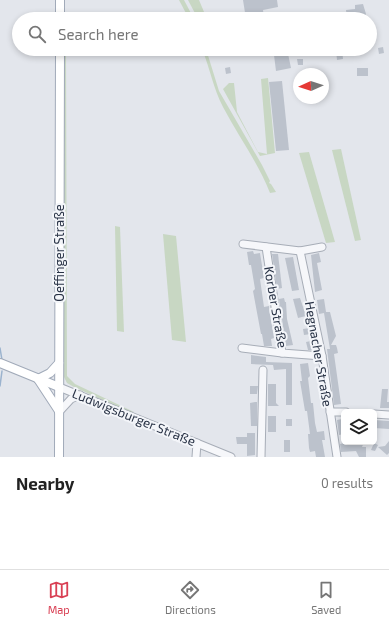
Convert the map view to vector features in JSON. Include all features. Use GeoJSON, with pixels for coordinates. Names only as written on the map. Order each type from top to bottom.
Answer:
{"type":"FeatureCollection","features":[{"type":"Feature","properties":{"kind":"main road"},"geometry":{"type":"LineString","coordinates":[[60,0],[60,12]]}},
{"type":"Feature","properties":{"kind":"main road","name":"Oeffinger Straße"},"geometry":{"type":"LineString","coordinates":[[59,457],[60,56]]}},
{"type":"Feature","properties":{"kind":"main road"},"geometry":{"type":"LineString","coordinates":[[0,363],[59,387]]}},
{"type":"Feature","properties":{"kind":"main road"},"geometry":{"type":"LineString","coordinates":[[38,379],[50,373],[59,363]]}},
{"type":"Feature","properties":{"kind":"main road"},"geometry":{"type":"LineString","coordinates":[[38,379],[59,412]]}},
{"type":"Feature","properties":{"kind":"street"},"geometry":{"type":"LineString","coordinates":[[243,244],[300,251],[322,247]]}},
{"type":"Feature","properties":{"kind":"street","name":"Korber Straße"},"geometry":{"type":"LineString","coordinates":[[266,247],[282,353],[322,356]]}},
{"type":"Feature","properties":{"kind":"street","name":"Hegnacher Straße"},"geometry":{"type":"LineString","coordinates":[[300,251],[322,356],[337,457]]}},
{"type":"Feature","properties":{"kind":"street"},"geometry":{"type":"LineString","coordinates":[[242,348],[282,353]]}},
{"type":"Feature","properties":{"kind":"street"},"geometry":{"type":"LineString","coordinates":[[261,457],[263,370]]}},
{"type":"Feature","properties":{"kind":"street","name":"Ludwigsburger Straße"},"geometry":{"type":"LineString","coordinates":[[59,387],[231,457]]}},
{"type":"Feature","properties":{"kind":"street"},"geometry":{"type":"LineString","coordinates":[[59,412],[72,399],[80,396]]}},
{"type":"Feature","properties":{"kind":"street"},"geometry":{"type":"LineString","coordinates":[[330,412],[341,412]]}},
{"type":"Feature","properties":{"kind":"street"},"geometry":{"type":"LineString","coordinates":[[377,414],[389,415]]}},
{"type":"Feature","properties":{"kind":"street"},"geometry":{"type":"LineString","coordinates":[[196,457],[197,443]]}},
{"type":"Feature","properties":{"kind":"green space"},"geometry":{"type":"Polygon","coordinates":[[[179,0],[184,0],[190,12],[185,12],[179,0]]]}},
{"type":"Feature","properties":{"kind":"green space"},"geometry":{"type":"Polygon","coordinates":[[[188,0],[199,0],[204,12],[194,12],[188,0]]]}},
{"type":"Feature","properties":{"kind":"green space"},"geometry":{"type":"Polygon","coordinates":[[[62,56],[66,56],[67,376],[75,384],[134,412],[131,413],[74,387],[67,383],[64,377],[62,56]]]}},
{"type":"Feature","properties":{"kind":"green space"},"geometry":{"type":"Polygon","coordinates":[[[204,56],[208,56],[219,91],[262,165],[270,181],[269,183],[276,192],[270,193],[254,160],[223,107],[204,56]]]}},
{"type":"Feature","properties":{"kind":"green space"},"geometry":{"type":"Polygon","coordinates":[[[268,78],[275,153],[260,156],[223,89],[229,83],[234,83],[237,112],[258,152],[267,154],[261,79],[268,78]]]}},
{"type":"Feature","properties":{"kind":"green space"},"geometry":{"type":"Polygon","coordinates":[[[341,149],[361,240],[355,241],[332,150],[341,149]]]}},
{"type":"Feature","properties":{"kind":"green space"},"geometry":{"type":"Polygon","coordinates":[[[309,152],[335,242],[326,243],[299,153],[309,152]]]}},
{"type":"Feature","properties":{"kind":"green space"},"geometry":{"type":"Polygon","coordinates":[[[115,226],[120,227],[124,332],[117,331],[115,226]]]}},
{"type":"Feature","properties":{"kind":"green space"},"geometry":{"type":"Polygon","coordinates":[[[163,234],[176,236],[186,342],[172,340],[163,234]]]}},
{"type":"Feature","properties":{"kind":"building"},"geometry":{"type":"Polygon","coordinates":[[[243,0],[277,0],[278,7],[263,10],[263,12],[245,12],[243,0]]]}},
{"type":"Feature","properties":{"kind":"building"},"geometry":{"type":"Polygon","coordinates":[[[363,4],[365,12],[346,12],[346,10],[355,9],[355,5],[363,4]]]}},
{"type":"Feature","properties":{"kind":"building"},"geometry":{"type":"Polygon","coordinates":[[[383,47],[384,53],[379,54],[378,48],[383,47]]]}},
{"type":"Feature","properties":{"kind":"building"},"geometry":{"type":"Polygon","coordinates":[[[274,56],[288,56],[291,68],[276,71],[274,56]]]}},
{"type":"Feature","properties":{"kind":"building"},"geometry":{"type":"Polygon","coordinates":[[[337,56],[343,56],[343,59],[337,60],[337,56]]]}},
{"type":"Feature","properties":{"kind":"building"},"geometry":{"type":"Polygon","coordinates":[[[297,59],[303,59],[303,65],[298,65],[297,59]]]}},
{"type":"Feature","properties":{"kind":"building"},"geometry":{"type":"Polygon","coordinates":[[[230,67],[231,73],[226,74],[225,68],[230,67]]]}},
{"type":"Feature","properties":{"kind":"building"},"geometry":{"type":"Polygon","coordinates":[[[357,68],[368,68],[368,76],[357,76],[357,68]]]}},
{"type":"Feature","properties":{"kind":"building"},"geometry":{"type":"Polygon","coordinates":[[[282,81],[289,150],[276,151],[269,82],[282,81]]]}},
{"type":"Feature","properties":{"kind":"building"},"geometry":{"type":"Polygon","coordinates":[[[253,251],[254,254],[260,253],[264,278],[260,279],[264,307],[269,306],[274,338],[271,339],[272,346],[264,346],[261,334],[253,291],[255,289],[251,265],[249,265],[247,252],[253,251]]]}},
{"type":"Feature","properties":{"kind":"building"},"geometry":{"type":"Polygon","coordinates":[[[319,253],[321,262],[317,263],[322,290],[315,292],[311,255],[319,253]]]}},
{"type":"Feature","properties":{"kind":"building"},"geometry":{"type":"Polygon","coordinates":[[[272,254],[278,254],[282,288],[277,289],[272,254]]]}},
{"type":"Feature","properties":{"kind":"building"},"geometry":{"type":"Polygon","coordinates":[[[293,257],[299,290],[292,291],[285,258],[293,257]]]}},
{"type":"Feature","properties":{"kind":"building"},"geometry":{"type":"Polygon","coordinates":[[[284,298],[286,302],[287,319],[293,345],[286,346],[279,299],[284,298]]]}},
{"type":"Feature","properties":{"kind":"building"},"geometry":{"type":"Polygon","coordinates":[[[300,298],[306,316],[298,318],[293,299],[300,298]]]}},
{"type":"Feature","properties":{"kind":"building"},"geometry":{"type":"Polygon","coordinates":[[[324,299],[326,312],[330,312],[336,336],[331,345],[336,345],[338,353],[334,354],[341,404],[334,405],[327,349],[330,349],[324,313],[319,314],[317,300],[324,299]]]}},
{"type":"Feature","properties":{"kind":"building"},"geometry":{"type":"Polygon","coordinates":[[[310,328],[311,334],[304,335],[303,329],[310,328]]]}},
{"type":"Feature","properties":{"kind":"building"},"geometry":{"type":"Polygon","coordinates":[[[313,341],[315,350],[308,350],[306,342],[313,341]]]}},
{"type":"Feature","properties":{"kind":"building"},"geometry":{"type":"Polygon","coordinates":[[[251,355],[266,357],[266,362],[292,363],[292,405],[286,405],[286,369],[274,370],[273,365],[251,364],[251,355]]]}},
{"type":"Feature","properties":{"kind":"building"},"geometry":{"type":"Polygon","coordinates":[[[308,363],[311,403],[313,403],[317,432],[324,431],[325,440],[322,440],[325,457],[316,457],[315,451],[310,452],[309,448],[308,434],[310,434],[307,411],[305,411],[300,381],[302,381],[300,364],[308,363]]]}},
{"type":"Feature","properties":{"kind":"building"},"geometry":{"type":"Polygon","coordinates":[[[268,384],[276,384],[276,403],[279,406],[268,406],[268,384]]]}},
{"type":"Feature","properties":{"kind":"building"},"geometry":{"type":"Polygon","coordinates":[[[250,386],[258,386],[257,394],[250,394],[250,386]]]}},
{"type":"Feature","properties":{"kind":"building"},"geometry":{"type":"Polygon","coordinates":[[[382,389],[388,389],[387,402],[389,402],[389,408],[380,408],[382,389]]]}},
{"type":"Feature","properties":{"kind":"building"},"geometry":{"type":"Polygon","coordinates":[[[257,402],[257,426],[251,426],[250,403],[257,402]]]}},
{"type":"Feature","properties":{"kind":"building"},"geometry":{"type":"Polygon","coordinates":[[[268,416],[276,416],[276,432],[268,432],[268,416]]]}},
{"type":"Feature","properties":{"kind":"building"},"geometry":{"type":"Polygon","coordinates":[[[286,419],[292,419],[292,426],[286,426],[286,419]]]}},
{"type":"Feature","properties":{"kind":"building"},"geometry":{"type":"Polygon","coordinates":[[[341,419],[341,435],[339,435],[337,420],[341,419]]]}},
{"type":"Feature","properties":{"kind":"building"},"geometry":{"type":"Polygon","coordinates":[[[377,420],[389,421],[389,429],[377,428],[377,420]]]}},
{"type":"Feature","properties":{"kind":"building"},"geometry":{"type":"Polygon","coordinates":[[[247,433],[255,433],[255,455],[247,456],[247,444],[237,444],[236,437],[247,437],[247,433]]]}},
{"type":"Feature","properties":{"kind":"building"},"geometry":{"type":"Polygon","coordinates":[[[284,440],[290,440],[290,452],[284,452],[284,440]]]}},
{"type":"Feature","properties":{"kind":"building"},"geometry":{"type":"Polygon","coordinates":[[[389,441],[389,453],[387,455],[378,447],[385,446],[389,441]]]}},
{"type":"Feature","properties":{"kind":"building"},"geometry":{"type":"Polygon","coordinates":[[[340,444],[363,445],[362,447],[366,447],[366,457],[359,457],[356,451],[341,452],[340,444]]]}},
{"type":"Feature","properties":{"kind":"building"},"geometry":{"type":"Polygon","coordinates":[[[373,445],[378,445],[375,451],[371,450],[373,445]]]}},
{"type":"Feature","properties":{"kind":"waterway"},"geometry":{"type":"LineString","coordinates":[[0,348],[2,360]]}},
{"type":"Feature","properties":{"kind":"waterway"},"geometry":{"type":"LineString","coordinates":[[0,386],[2,371]]}}]}
